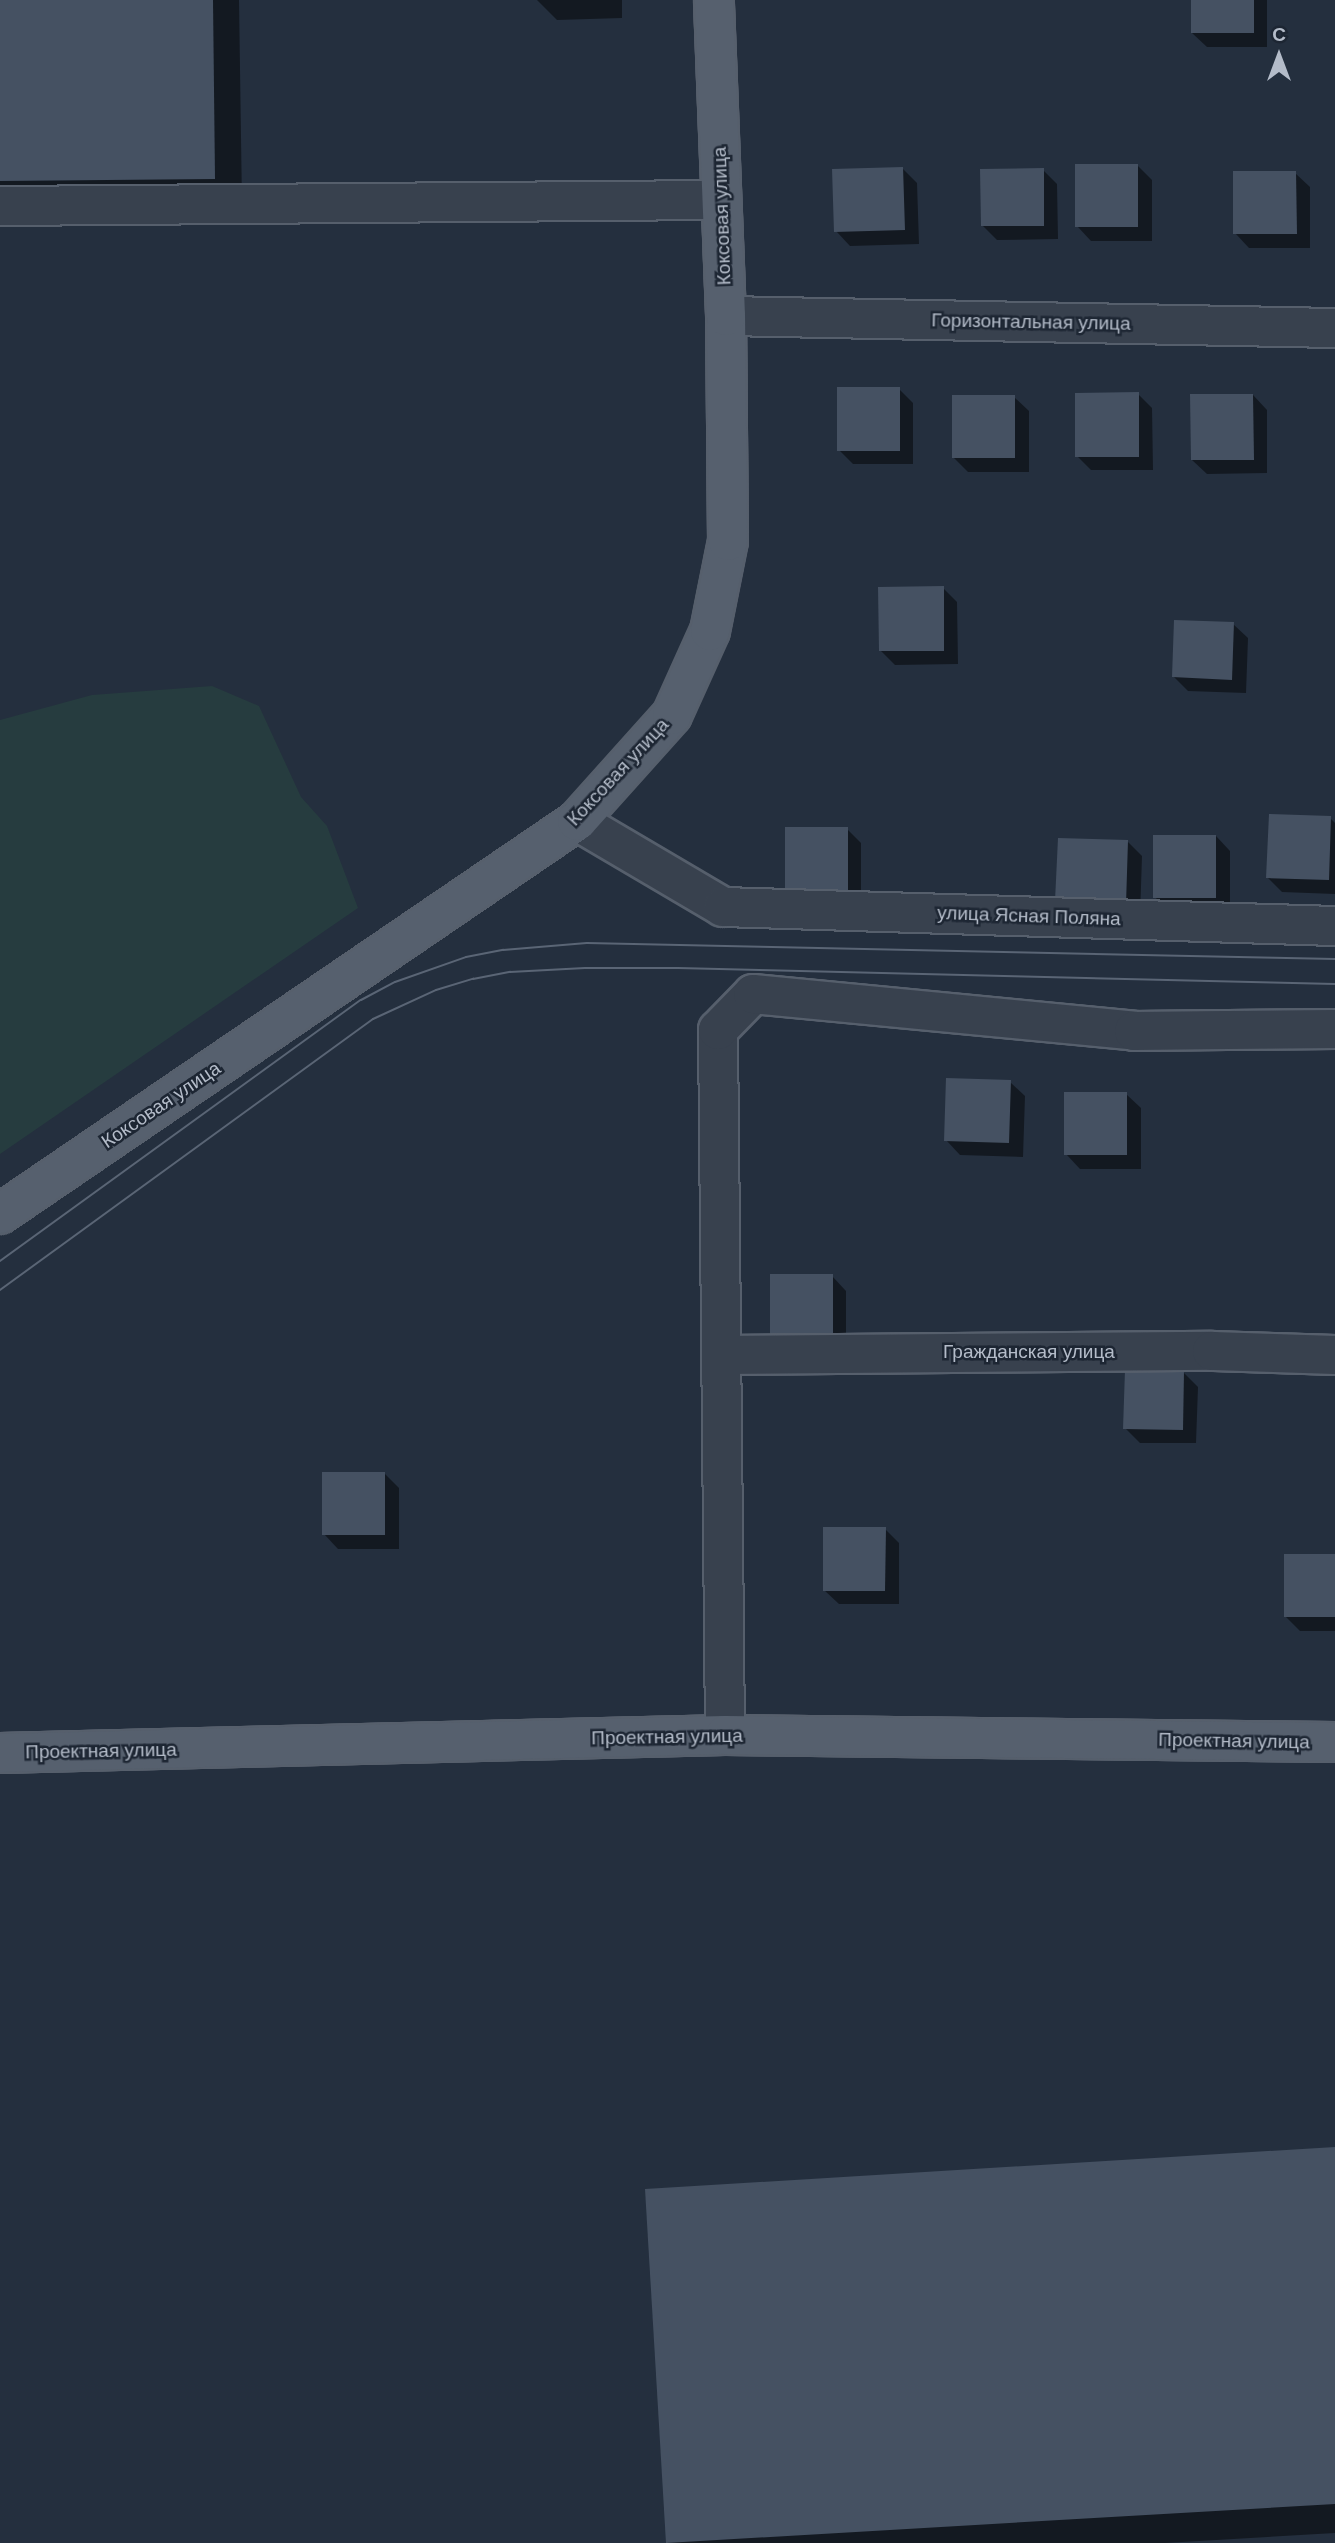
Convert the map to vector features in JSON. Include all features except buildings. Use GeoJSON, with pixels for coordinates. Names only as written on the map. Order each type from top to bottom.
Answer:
{"type":"FeatureCollection","features":[{"type":"Feature","properties":{"kind":"main road","name":"Коксовая улица"},"geometry":{"type":"LineString","coordinates":[[0,1214],[577,821],[672,715],[710,631],[728,541],[726,316],[715,0]]}},
{"type":"Feature","properties":{"kind":"main road","name":"Проектная улица"},"geometry":{"type":"LineString","coordinates":[[0,1753],[725,1735],[1335,1742]]}},
{"type":"Feature","properties":{"kind":"street"},"geometry":{"type":"LineString","coordinates":[[0,206],[721,200]]}},
{"type":"Feature","properties":{"kind":"street","name":"Горизонтальная улица"},"geometry":{"type":"LineString","coordinates":[[726,316],[1335,328]]}},
{"type":"Feature","properties":{"kind":"street","name":"улица Ясная Поляна"},"geometry":{"type":"LineString","coordinates":[[577,821],[723,907],[1335,926]]}},
{"type":"Feature","properties":{"kind":"street"},"geometry":{"type":"LineString","coordinates":[[725,1735],[718,1030],[753,994],[1134,1031],[1335,1029]]}},
{"type":"Feature","properties":{"kind":"street","name":"Гражданская улица"},"geometry":{"type":"LineString","coordinates":[[723,1354],[1212,1351],[1335,1355]]}},
{"type":"Feature","properties":{"kind":"green space"},"geometry":{"type":"Polygon","coordinates":[[[212,686],[259,706],[301,797],[327,826],[358,908],[0,1154],[0,720],[92,695],[212,686]]]}},
{"type":"Feature","properties":{"kind":"tram line"},"geometry":{"type":"LineString","coordinates":[[0,1261],[361,1000],[395,982],[466,957],[503,950],[587,943],[1335,959]]}},
{"type":"Feature","properties":{"kind":"tram line"},"geometry":{"type":"LineString","coordinates":[[0,1290],[373,1019],[436,990],[473,979],[510,972],[585,968],[678,968],[1335,984]]}}]}
